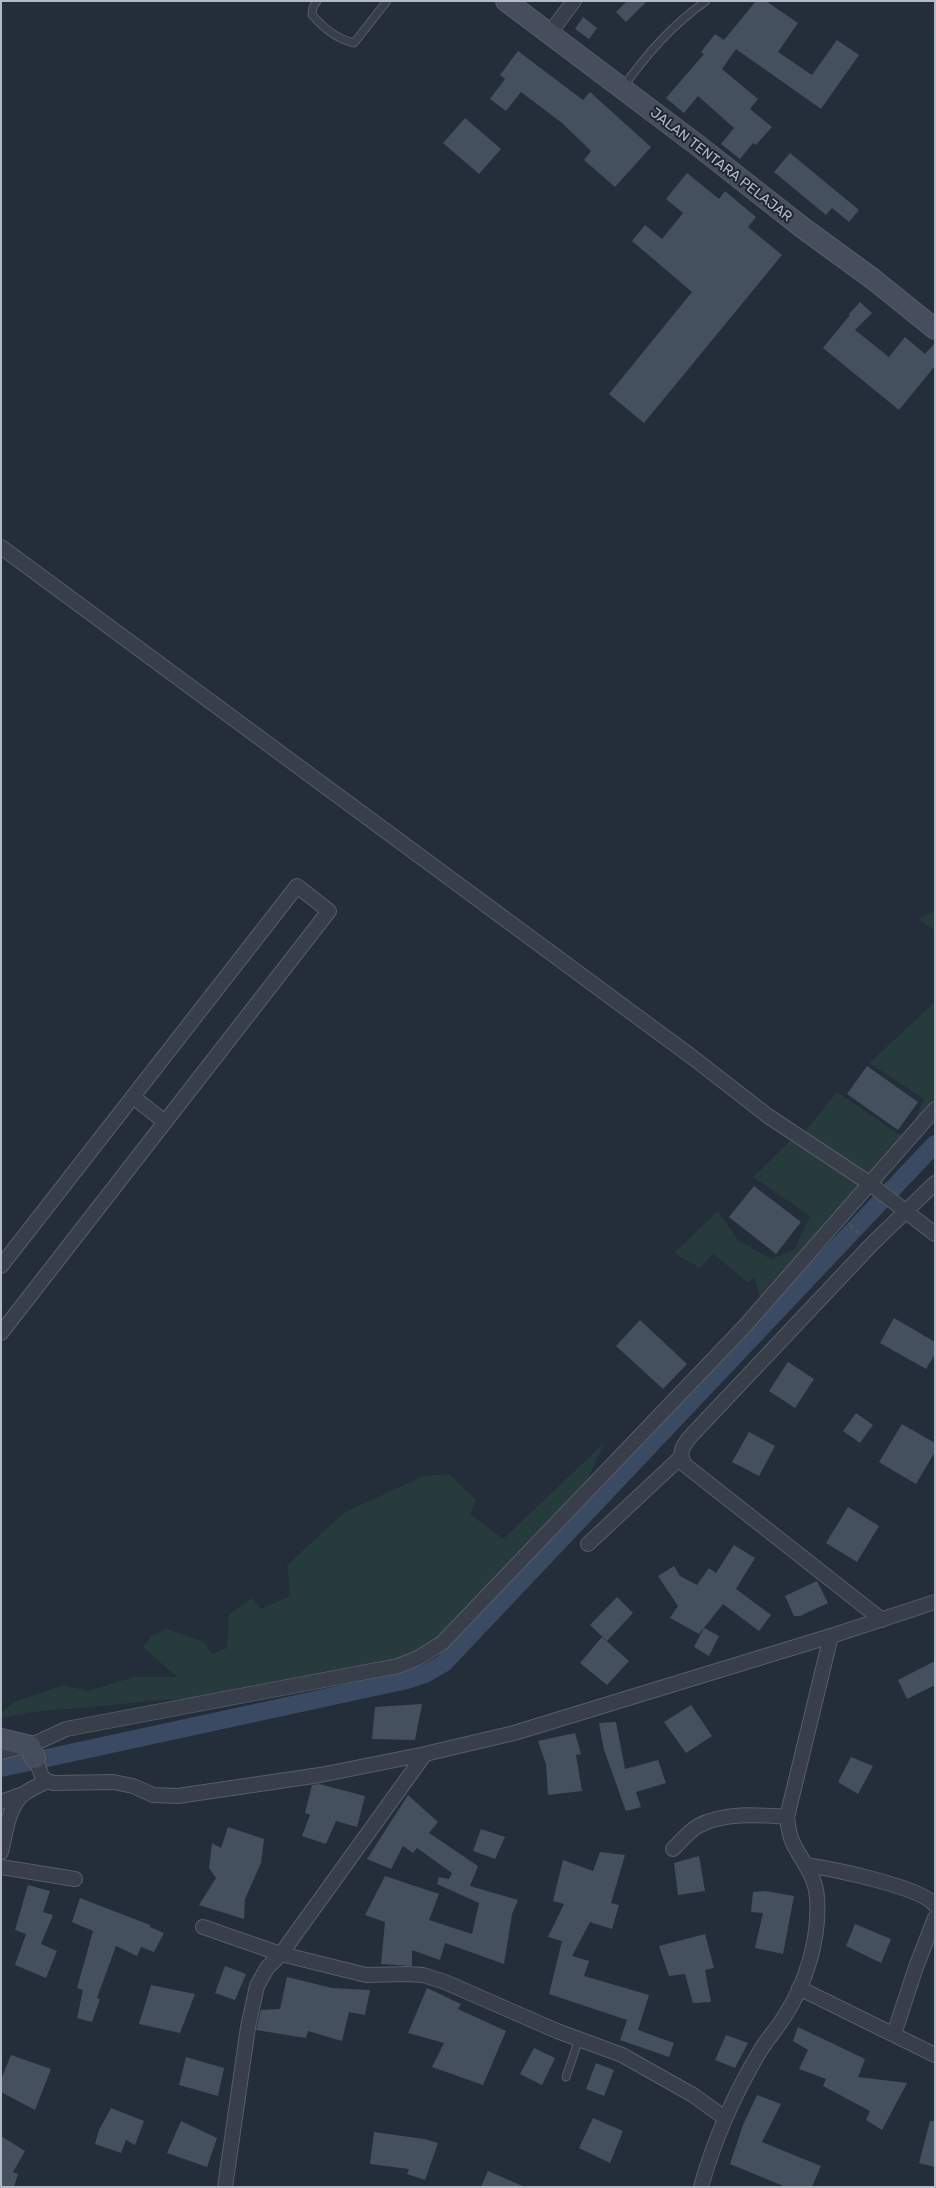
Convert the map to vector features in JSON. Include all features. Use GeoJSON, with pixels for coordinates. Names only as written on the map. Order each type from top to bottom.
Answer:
{"type":"FeatureCollection","features":[{"type":"Feature","properties":{"kind":"main road","name":"JALAN TENTARA PELAJAR"},"geometry":{"type":"LineString","coordinates":[[506,1],[803,228],[873,279],[935,329]]}},
{"type":"Feature","properties":{"kind":"main road"},"geometry":{"type":"LineString","coordinates":[[1,1739],[32,1752]]}},
{"type":"Feature","properties":{"kind":"street"},"geometry":{"type":"LineString","coordinates":[[550,34],[574,1]]}},
{"type":"Feature","properties":{"kind":"street"},"geometry":{"type":"LineString","coordinates":[[1,547],[684,1051],[768,1116],[874,1187],[935,1234]]}},
{"type":"Feature","properties":{"kind":"street"},"geometry":{"type":"LineString","coordinates":[[1,1266],[296,886],[329,911],[1,1333]]}},
{"type":"Feature","properties":{"kind":"street"},"geometry":{"type":"LineString","coordinates":[[133,1097],[165,1122]]}},
{"type":"Feature","properties":{"kind":"street"},"geometry":{"type":"LineString","coordinates":[[1,1752],[32,1752],[66,1729],[398,1666],[418,1658],[442,1643],[745,1326],[874,1187],[935,1109]]}},
{"type":"Feature","properties":{"kind":"street"},"geometry":{"type":"LineString","coordinates":[[882,1620],[685,1465],[681,1452],[690,1437],[903,1209],[935,1183]]}},
{"type":"Feature","properties":{"kind":"street"},"geometry":{"type":"LineString","coordinates":[[588,1544],[681,1457]]}},
{"type":"Feature","properties":{"kind":"street"},"geometry":{"type":"LineString","coordinates":[[32,1752],[45,1780],[53,1784],[113,1782],[133,1786],[153,1795],[178,1796],[320,1775],[514,1734],[935,1602]]}},
{"type":"Feature","properties":{"kind":"street"},"geometry":{"type":"LineString","coordinates":[[701,2187],[725,2118],[760,2050],[784,2017],[799,1988],[812,1949],[817,1915],[814,1880],[793,1842],[787,1817],[831,1636]]}},
{"type":"Feature","properties":{"kind":"street"},"geometry":{"type":"LineString","coordinates":[[225,2187],[246,2045],[257,1986],[267,1968],[281,1954],[425,1754]]}},
{"type":"Feature","properties":{"kind":"street"},"geometry":{"type":"LineString","coordinates":[[1,1802],[23,1794],[45,1780]]}},
{"type":"Feature","properties":{"kind":"street"},"geometry":{"type":"LineString","coordinates":[[1,1852],[10,1815],[23,1794]]}},
{"type":"Feature","properties":{"kind":"street"},"geometry":{"type":"LineString","coordinates":[[673,1849],[698,1826],[722,1818],[787,1817]]}},
{"type":"Feature","properties":{"kind":"street"},"geometry":{"type":"LineString","coordinates":[[806,1865],[859,1875],[924,1897],[935,1905]]}},
{"type":"Feature","properties":{"kind":"street"},"geometry":{"type":"LineString","coordinates":[[1,1867],[75,1879]]}},
{"type":"Feature","properties":{"kind":"street"},"geometry":{"type":"LineString","coordinates":[[894,2034],[916,1967],[935,1918]]}},
{"type":"Feature","properties":{"kind":"street"},"geometry":{"type":"LineString","coordinates":[[203,1927],[281,1954],[366,1975],[407,1974],[445,1982],[579,2039],[622,2055],[693,2095],[725,2118]]}},
{"type":"Feature","properties":{"kind":"street"},"geometry":{"type":"LineString","coordinates":[[799,1988],[935,2055]]}},
{"type":"Feature","properties":{"kind":"lane"},"geometry":{"type":"LineString","coordinates":[[318,1],[312,15],[325,29],[339,39],[354,43],[387,1]]}},
{"type":"Feature","properties":{"kind":"lane"},"geometry":{"type":"LineString","coordinates":[[622,88],[645,57],[670,30],[706,1]]}},
{"type":"Feature","properties":{"kind":"lane"},"geometry":{"type":"LineString","coordinates":[[566,2077],[579,2039]]}},
{"type":"Feature","properties":{"kind":"path"},"geometry":{"type":"LineString","coordinates":[[847,1222],[860,1235]]}},
{"type":"Feature","properties":{"kind":"shaded area"},"geometry":{"type":"Polygon","coordinates":[[[935,911],[935,931],[919,919],[935,911]]]}},
{"type":"Feature","properties":{"kind":"shaded area"},"geometry":{"type":"Polygon","coordinates":[[[935,1002],[935,1102],[921,1118],[915,1119],[924,1099],[869,1063],[935,1002]]]}},
{"type":"Feature","properties":{"kind":"shaded area"},"geometry":{"type":"Polygon","coordinates":[[[837,1092],[897,1133],[906,1135],[760,1298],[755,1278],[747,1282],[713,1254],[700,1268],[674,1253],[718,1211],[738,1240],[771,1259],[794,1250],[810,1216],[753,1177],[796,1135],[800,1138],[837,1092]]]}},
{"type":"Feature","properties":{"kind":"shaded area"},"geometry":{"type":"Polygon","coordinates":[[[604,1443],[580,1497],[433,1649],[399,1663],[209,1696],[34,1712],[1,1718],[1,1714],[14,1702],[63,1685],[88,1691],[134,1677],[177,1677],[143,1647],[151,1636],[167,1629],[204,1642],[212,1654],[227,1648],[229,1614],[252,1598],[261,1609],[290,1596],[287,1565],[345,1512],[424,1476],[449,1474],[476,1500],[470,1514],[503,1539],[604,1443]]]}},
{"type":"Feature","properties":{"kind":"building"},"geometry":{"type":"Polygon","coordinates":[[[627,1],[647,1],[626,22],[616,12],[627,1]]]}},
{"type":"Feature","properties":{"kind":"building"},"geometry":{"type":"Polygon","coordinates":[[[756,1],[766,1],[798,23],[778,52],[812,75],[837,40],[859,55],[821,109],[736,49],[722,69],[758,99],[750,109],[772,127],[756,145],[753,143],[740,159],[721,144],[734,128],[698,96],[684,113],[666,98],[704,54],[701,52],[715,34],[724,40],[756,1]]]}},
{"type":"Feature","properties":{"kind":"building"},"geometry":{"type":"Polygon","coordinates":[[[583,17],[597,28],[589,39],[575,29],[583,17]]]}},
{"type":"Feature","properties":{"kind":"building"},"geometry":{"type":"Polygon","coordinates":[[[518,51],[583,100],[590,92],[651,147],[615,187],[584,160],[591,151],[562,123],[521,92],[506,111],[490,99],[505,79],[500,75],[518,51]]]}},
{"type":"Feature","properties":{"kind":"building"},"geometry":{"type":"Polygon","coordinates":[[[465,118],[501,149],[479,174],[443,143],[465,118]]]}},
{"type":"Feature","properties":{"kind":"building"},"geometry":{"type":"Polygon","coordinates":[[[790,153],[859,210],[849,222],[832,208],[826,215],[774,172],[790,153]]]}},
{"type":"Feature","properties":{"kind":"building"},"geometry":{"type":"Polygon","coordinates":[[[687,173],[719,199],[725,191],[756,217],[748,227],[782,255],[644,423],[609,394],[692,292],[632,241],[645,225],[662,239],[683,213],[666,199],[687,173]]]}},
{"type":"Feature","properties":{"kind":"building"},"geometry":{"type":"Polygon","coordinates":[[[860,302],[872,313],[855,330],[889,357],[905,337],[925,354],[935,343],[935,366],[899,410],[823,348],[860,302]]]}},
{"type":"Feature","properties":{"kind":"building"},"geometry":{"type":"Polygon","coordinates":[[[867,1066],[918,1102],[898,1130],[847,1094],[867,1066]]]}},
{"type":"Feature","properties":{"kind":"building"},"geometry":{"type":"Polygon","coordinates":[[[754,1186],[801,1222],[776,1254],[729,1217],[754,1186]]]}},
{"type":"Feature","properties":{"kind":"building"},"geometry":{"type":"Polygon","coordinates":[[[894,1318],[935,1342],[935,1354],[926,1369],[880,1343],[894,1318]]]}},
{"type":"Feature","properties":{"kind":"building"},"geometry":{"type":"Polygon","coordinates":[[[640,1320],[687,1364],[663,1389],[616,1346],[640,1320]]]}},
{"type":"Feature","properties":{"kind":"building"},"geometry":{"type":"Polygon","coordinates":[[[788,1362],[814,1379],[795,1408],[769,1391],[788,1362]]]}},
{"type":"Feature","properties":{"kind":"building"},"geometry":{"type":"Polygon","coordinates":[[[856,1413],[873,1425],[860,1443],[843,1431],[856,1413]]]}},
{"type":"Feature","properties":{"kind":"building"},"geometry":{"type":"Polygon","coordinates":[[[902,1424],[935,1443],[935,1452],[916,1484],[879,1462],[902,1424]]]}},
{"type":"Feature","properties":{"kind":"building"},"geometry":{"type":"Polygon","coordinates":[[[749,1432],[775,1446],[759,1476],[732,1462],[749,1432]]]}},
{"type":"Feature","properties":{"kind":"building"},"geometry":{"type":"Polygon","coordinates":[[[848,1507],[879,1526],[857,1562],[826,1543],[848,1507]]]}},
{"type":"Feature","properties":{"kind":"building"},"geometry":{"type":"Polygon","coordinates":[[[734,1545],[755,1558],[736,1589],[771,1615],[759,1631],[723,1604],[699,1634],[670,1618],[678,1606],[658,1576],[674,1566],[680,1576],[697,1585],[709,1568],[716,1573],[734,1545]]]}},
{"type":"Feature","properties":{"kind":"building"},"geometry":{"type":"Polygon","coordinates":[[[817,1581],[828,1603],[800,1616],[794,1616],[785,1596],[817,1581]]]}},
{"type":"Feature","properties":{"kind":"building"},"geometry":{"type":"Polygon","coordinates":[[[617,1597],[633,1613],[607,1641],[590,1625],[617,1597]]]}},
{"type":"Feature","properties":{"kind":"building"},"geometry":{"type":"Polygon","coordinates":[[[704,1628],[719,1636],[709,1656],[694,1647],[704,1628]]]}},
{"type":"Feature","properties":{"kind":"building"},"geometry":{"type":"Polygon","coordinates":[[[602,1637],[629,1661],[607,1685],[580,1663],[602,1637]]]}},
{"type":"Feature","properties":{"kind":"building"},"geometry":{"type":"Polygon","coordinates":[[[935,1661],[935,1685],[907,1699],[898,1680],[935,1661]]]}},
{"type":"Feature","properties":{"kind":"building"},"geometry":{"type":"Polygon","coordinates":[[[422,1704],[415,1740],[372,1739],[375,1707],[422,1704]]]}},
{"type":"Feature","properties":{"kind":"building"},"geometry":{"type":"Polygon","coordinates":[[[691,1705],[712,1736],[686,1753],[664,1722],[691,1705]]]}},
{"type":"Feature","properties":{"kind":"building"},"geometry":{"type":"Polygon","coordinates":[[[616,1722],[625,1769],[658,1760],[666,1783],[636,1792],[641,1807],[626,1811],[604,1750],[599,1723],[616,1722]]]}},
{"type":"Feature","properties":{"kind":"building"},"geometry":{"type":"Polygon","coordinates":[[[575,1733],[581,1754],[576,1755],[582,1791],[548,1795],[546,1764],[538,1741],[575,1733]]]}},
{"type":"Feature","properties":{"kind":"building"},"geometry":{"type":"Polygon","coordinates":[[[851,1757],[873,1766],[858,1794],[838,1782],[851,1757]]]}},
{"type":"Feature","properties":{"kind":"building"},"geometry":{"type":"Polygon","coordinates":[[[319,1784],[365,1796],[357,1827],[336,1821],[326,1844],[302,1836],[310,1815],[305,1813],[312,1785],[319,1784]]]}},
{"type":"Feature","properties":{"kind":"building"},"geometry":{"type":"Polygon","coordinates":[[[408,1795],[438,1822],[429,1833],[478,1866],[470,1886],[518,1900],[512,1914],[504,1964],[445,1943],[440,1960],[412,1950],[412,1966],[381,1964],[385,1922],[365,1915],[385,1876],[439,1894],[429,1920],[472,1934],[479,1903],[437,1884],[439,1877],[449,1879],[452,1873],[417,1848],[413,1853],[403,1846],[391,1869],[367,1859],[408,1795]]]}},
{"type":"Feature","properties":{"kind":"building"},"geometry":{"type":"Polygon","coordinates":[[[228,1827],[264,1839],[261,1863],[245,1899],[244,1919],[199,1905],[216,1878],[209,1868],[212,1843],[221,1848],[228,1827]]]}},
{"type":"Feature","properties":{"kind":"building"},"geometry":{"type":"Polygon","coordinates":[[[481,1829],[505,1837],[495,1859],[473,1851],[481,1829]]]}},
{"type":"Feature","properties":{"kind":"building"},"geometry":{"type":"Polygon","coordinates":[[[600,1852],[625,1855],[611,1903],[619,1905],[612,1929],[590,1922],[572,1956],[589,1961],[584,1976],[649,1995],[638,2030],[674,2043],[669,2057],[620,2040],[627,2020],[549,1994],[562,1941],[548,1937],[564,1904],[553,1901],[563,1860],[593,1871],[600,1852]]]}},
{"type":"Feature","properties":{"kind":"building"},"geometry":{"type":"Polygon","coordinates":[[[699,1856],[705,1891],[678,1895],[674,1863],[699,1856]]]}},
{"type":"Feature","properties":{"kind":"building"},"geometry":{"type":"Polygon","coordinates":[[[28,1885],[50,1891],[43,1912],[53,1915],[41,1944],[57,1951],[46,1978],[15,1965],[26,1934],[15,1930],[28,1885]]]}},
{"type":"Feature","properties":{"kind":"building"},"geometry":{"type":"Polygon","coordinates":[[[765,1891],[794,1896],[783,1954],[755,1948],[763,1913],[751,1912],[753,1892],[765,1891]]]}},
{"type":"Feature","properties":{"kind":"building"},"geometry":{"type":"Polygon","coordinates":[[[80,1898],[150,1925],[150,1927],[164,1933],[154,1952],[141,1947],[137,1956],[116,1946],[97,1998],[100,1999],[92,2022],[77,2018],[83,1990],[77,1988],[93,1931],[72,1922],[80,1898]]]}},
{"type":"Feature","properties":{"kind":"building"},"geometry":{"type":"Polygon","coordinates":[[[855,1924],[891,1939],[881,1963],[846,1946],[855,1924]]]}},
{"type":"Feature","properties":{"kind":"building"},"geometry":{"type":"Polygon","coordinates":[[[705,1934],[714,1968],[705,1970],[711,2002],[693,2003],[685,1974],[669,1976],[659,1946],[705,1934]]]}},
{"type":"Feature","properties":{"kind":"building"},"geometry":{"type":"Polygon","coordinates":[[[225,1966],[246,1974],[235,2000],[215,1993],[225,1966]]]}},
{"type":"Feature","properties":{"kind":"building"},"geometry":{"type":"Polygon","coordinates":[[[287,1977],[332,1988],[370,1990],[365,2015],[349,2012],[342,2041],[308,2031],[306,2038],[256,2030],[261,2010],[280,2009],[287,1977]]]}},
{"type":"Feature","properties":{"kind":"building"},"geometry":{"type":"Polygon","coordinates":[[[151,1985],[195,1994],[180,2033],[139,2024],[151,1985]]]}},
{"type":"Feature","properties":{"kind":"building"},"geometry":{"type":"Polygon","coordinates":[[[427,1988],[461,2004],[458,2009],[506,2031],[483,2085],[432,2067],[444,2043],[408,2033],[427,1988]]]}},
{"type":"Feature","properties":{"kind":"building"},"geometry":{"type":"Polygon","coordinates":[[[798,2027],[865,2059],[858,2077],[907,2083],[882,2130],[866,2120],[870,2111],[823,2086],[826,2079],[799,2069],[808,2050],[793,2041],[798,2027]]]}},
{"type":"Feature","properties":{"kind":"building"},"geometry":{"type":"Polygon","coordinates":[[[726,2035],[748,2043],[735,2068],[715,2060],[726,2035]]]}},
{"type":"Feature","properties":{"kind":"building"},"geometry":{"type":"Polygon","coordinates":[[[534,2048],[555,2058],[542,2085],[520,2074],[534,2048]]]}},
{"type":"Feature","properties":{"kind":"building"},"geometry":{"type":"Polygon","coordinates":[[[11,2055],[51,2069],[35,2110],[1,2092],[1,2079],[11,2055]]]}},
{"type":"Feature","properties":{"kind":"building"},"geometry":{"type":"Polygon","coordinates":[[[186,2057],[224,2068],[218,2096],[179,2085],[186,2057]]]}},
{"type":"Feature","properties":{"kind":"building"},"geometry":{"type":"Polygon","coordinates":[[[596,2063],[614,2070],[604,2096],[586,2089],[596,2063]]]}},
{"type":"Feature","properties":{"kind":"building"},"geometry":{"type":"Polygon","coordinates":[[[757,2095],[781,2104],[762,2142],[821,2166],[812,2187],[786,2187],[730,2164],[743,2125],[757,2095]]]}},
{"type":"Feature","properties":{"kind":"building"},"geometry":{"type":"Polygon","coordinates":[[[111,2108],[144,2121],[135,2145],[126,2140],[121,2153],[95,2144],[99,2130],[111,2108]]]}},
{"type":"Feature","properties":{"kind":"building"},"geometry":{"type":"Polygon","coordinates":[[[593,2118],[623,2131],[610,2163],[579,2148],[593,2118]]]}},
{"type":"Feature","properties":{"kind":"building"},"geometry":{"type":"Polygon","coordinates":[[[181,2121],[217,2138],[207,2167],[167,2153],[181,2121]]]}},
{"type":"Feature","properties":{"kind":"building"},"geometry":{"type":"Polygon","coordinates":[[[930,2121],[935,2121],[935,2167],[919,2163],[930,2121]]]}},
{"type":"Feature","properties":{"kind":"building"},"geometry":{"type":"Polygon","coordinates":[[[374,2132],[424,2139],[438,2143],[425,2180],[407,2174],[409,2169],[370,2164],[374,2132]]]}},
{"type":"Feature","properties":{"kind":"building"},"geometry":{"type":"Polygon","coordinates":[[[1,2136],[25,2151],[13,2172],[18,2174],[14,2187],[1,2187],[1,2136]]]}},
{"type":"Feature","properties":{"kind":"building"},"geometry":{"type":"Polygon","coordinates":[[[488,2171],[525,2187],[481,2187],[488,2171]]]}},
{"type":"Feature","properties":{"kind":"waterway"},"geometry":{"type":"LineString","coordinates":[[1,1768],[407,1680],[425,1674],[444,1663],[935,1144]]}}]}
